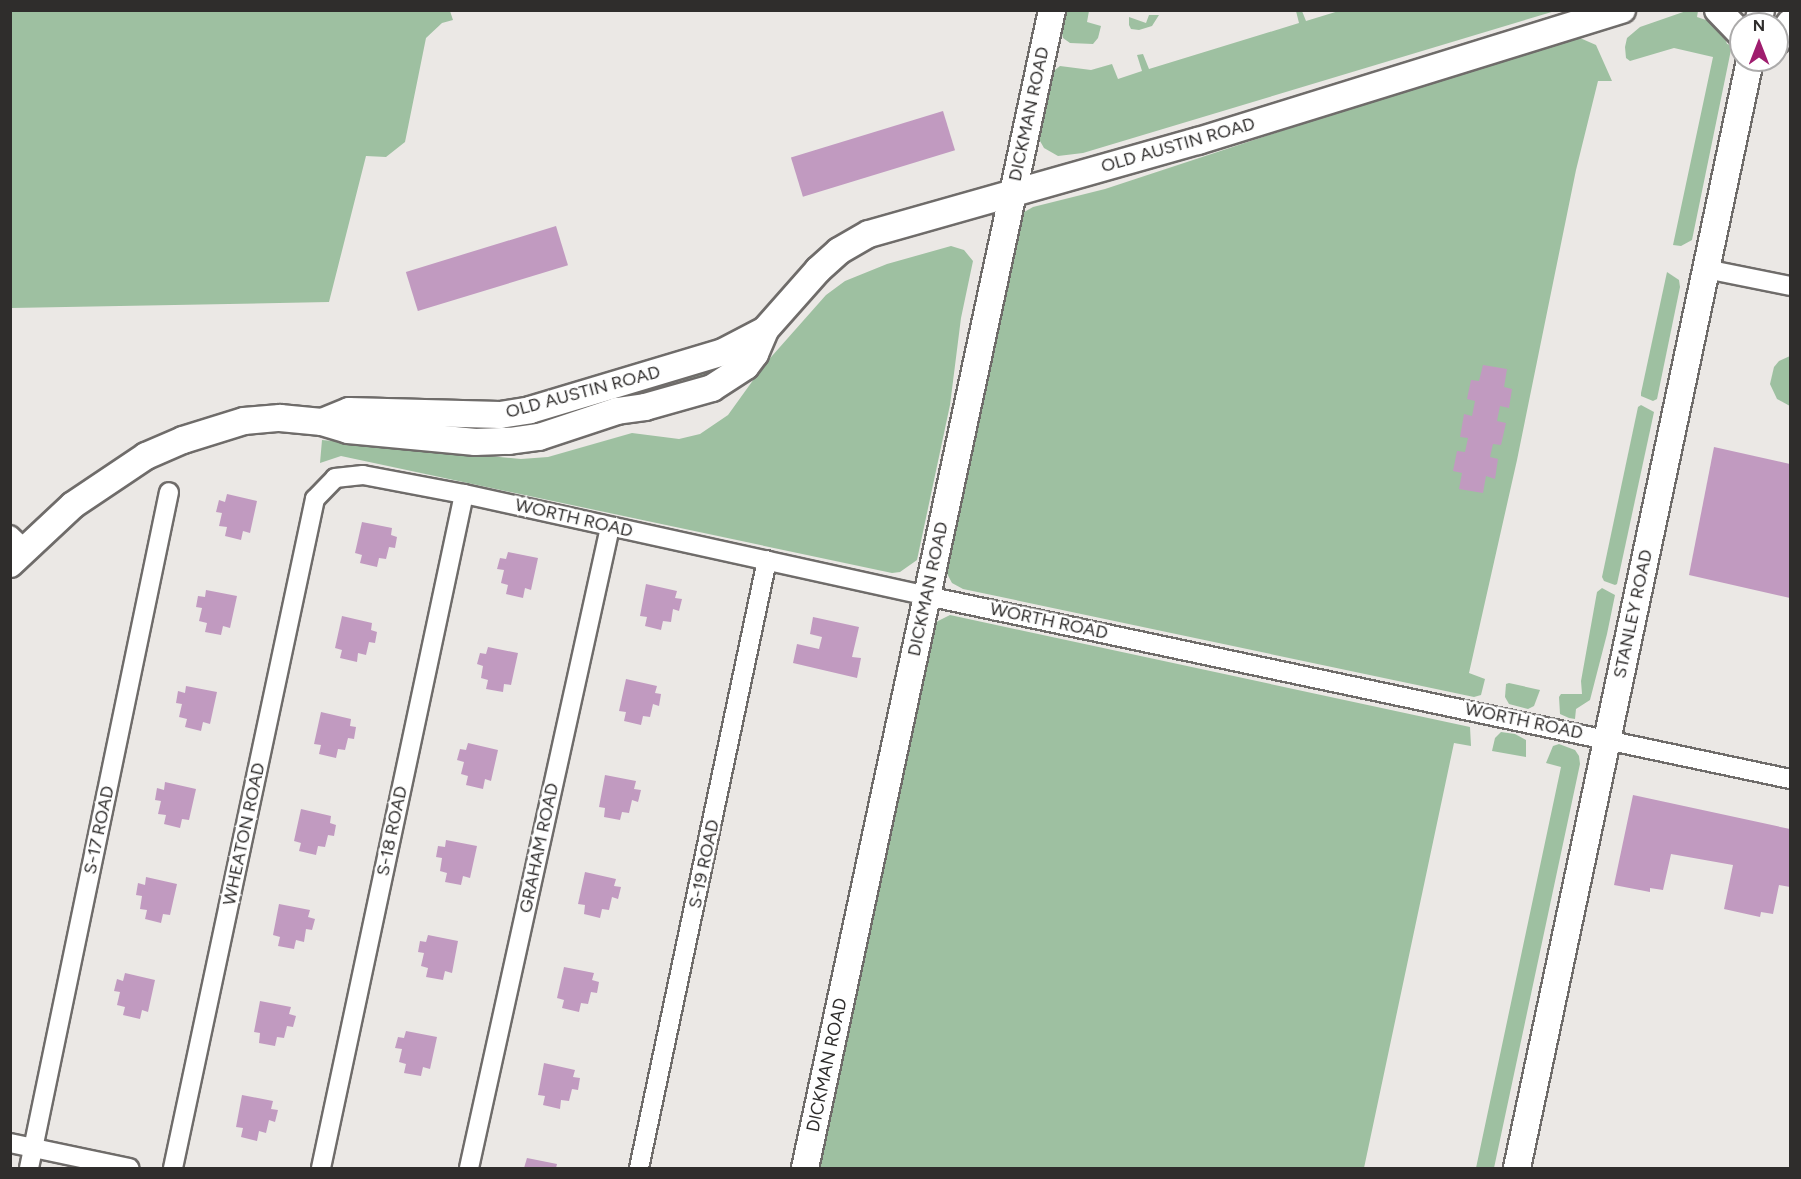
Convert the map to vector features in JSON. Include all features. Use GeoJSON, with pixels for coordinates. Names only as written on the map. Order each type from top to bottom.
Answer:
{"type":"FeatureCollection","features":[{"type":"Feature","properties":{"kind":"street","name":"DICKMAN ROAD"},"geometry":{"type":"LineString","coordinates":[[805,1168],[1052,10]]}},
{"type":"Feature","properties":{"kind":"street","name":"OLD AUSTIN ROAD"},"geometry":{"type":"LineString","coordinates":[[15,549],[73,505],[146,456],[183,440],[244,421],[280,418],[322,422],[348,430],[475,442],[509,441],[539,437],[616,411],[645,407],[712,388],[732,377],[755,354],[765,330],[818,270],[839,251],[869,234],[1198,141],[1622,10]]}},
{"type":"Feature","properties":{"kind":"street"},"geometry":{"type":"LineString","coordinates":[[1718,10],[1729,21]]}},
{"type":"Feature","properties":{"kind":"street","name":"STANLEY ROAD"},"geometry":{"type":"LineString","coordinates":[[1517,1168],[1747,72]]}},
{"type":"Feature","properties":{"kind":"street"},"geometry":{"type":"LineString","coordinates":[[1744,88],[1755,72]]}},
{"type":"Feature","properties":{"kind":"street"},"geometry":{"type":"LineString","coordinates":[[1706,268],[1791,286]]}},
{"type":"Feature","properties":{"kind":"street","name":"OLD AUSTIN ROAD"},"geometry":{"type":"LineString","coordinates":[[322,422],[348,411],[500,415],[530,410],[723,352],[765,330]]}},
{"type":"Feature","properties":{"kind":"street","name":"WORTH ROAD"},"geometry":{"type":"LineString","coordinates":[[315,499],[335,478],[363,475],[464,494],[927,596],[1791,779]]}},
{"type":"Feature","properties":{"kind":"street","name":"S-17 ROAD"},"geometry":{"type":"LineString","coordinates":[[29,1168],[169,492]]}},
{"type":"Feature","properties":{"kind":"street","name":"S-18 ROAD"},"geometry":{"type":"LineString","coordinates":[[321,1168],[464,494]]}},
{"type":"Feature","properties":{"kind":"street","name":"WHEATON ROAD"},"geometry":{"type":"LineString","coordinates":[[173,1168],[315,499]]}},
{"type":"Feature","properties":{"kind":"street","name":"GRAHAM ROAD"},"geometry":{"type":"LineString","coordinates":[[468,1168],[610,527]]}},
{"type":"Feature","properties":{"kind":"street","name":"S-19 ROAD"},"geometry":{"type":"LineString","coordinates":[[639,1168],[768,560]]}},
{"type":"Feature","properties":{"kind":"street"},"geometry":{"type":"LineString","coordinates":[[10,1143],[129,1168]]}},
{"type":"Feature","properties":{"kind":"green space"},"geometry":{"type":"Polygon","coordinates":[[[1342,10],[1555,11],[1083,153],[1058,156],[1044,148],[1040,141],[1039,132],[1050,74],[1060,66],[1091,70],[1112,64],[1118,79],[1142,71],[1137,55],[1143,54],[1149,69],[1299,23],[1296,11],[1302,11],[1306,21],[1342,10]]]}},
{"type":"Feature","properties":{"kind":"green space"},"geometry":{"type":"Polygon","coordinates":[[[1689,10],[1698,11],[1697,17],[1715,23],[1729,44],[1729,60],[1692,240],[1681,246],[1673,245],[1713,57],[1674,48],[1630,61],[1626,58],[1627,38],[1640,27],[1689,10]]]}},
{"type":"Feature","properties":{"kind":"green space"},"geometry":{"type":"Polygon","coordinates":[[[11,11],[450,11],[453,20],[442,23],[426,38],[405,142],[386,157],[366,156],[329,302],[11,308],[11,11]]]}},
{"type":"Feature","properties":{"kind":"green space"},"geometry":{"type":"Polygon","coordinates":[[[1064,11],[1089,11],[1087,22],[1101,26],[1098,38],[1093,44],[1070,43],[1063,38],[1061,30],[1064,11]]]}},
{"type":"Feature","properties":{"kind":"green space"},"geometry":{"type":"Polygon","coordinates":[[[1149,15],[1159,15],[1152,26],[1139,30],[1131,29],[1129,17],[1146,23],[1149,15]]]}},
{"type":"Feature","properties":{"kind":"green space"},"geometry":{"type":"Polygon","coordinates":[[[1580,38],[1596,45],[1612,81],[1598,81],[1576,170],[1517,460],[1469,673],[1485,679],[1481,695],[1474,697],[963,589],[952,583],[944,568],[1019,215],[1033,207],[1105,189],[1421,85],[1580,38]]]}},
{"type":"Feature","properties":{"kind":"green space"},"geometry":{"type":"Polygon","coordinates":[[[951,246],[964,250],[973,261],[961,318],[950,405],[917,560],[900,572],[892,573],[341,456],[320,463],[322,440],[521,459],[548,457],[632,433],[679,439],[700,434],[728,415],[764,365],[826,295],[845,281],[887,264],[951,246]]]}},
{"type":"Feature","properties":{"kind":"green space"},"geometry":{"type":"Polygon","coordinates":[[[1667,272],[1679,280],[1680,287],[1657,399],[1653,401],[1641,396],[1641,393],[1667,272]]]}},
{"type":"Feature","properties":{"kind":"green space"},"geometry":{"type":"Polygon","coordinates":[[[1790,356],[1790,406],[1777,399],[1770,384],[1774,367],[1779,361],[1790,356]]]}},
{"type":"Feature","properties":{"kind":"green space"},"geometry":{"type":"Polygon","coordinates":[[[714,361],[717,369],[698,379],[683,381],[682,375],[714,361]]]}},
{"type":"Feature","properties":{"kind":"green space"},"geometry":{"type":"Polygon","coordinates":[[[1641,405],[1654,412],[1615,585],[1604,581],[1602,577],[1638,407],[1641,405]]]}},
{"type":"Feature","properties":{"kind":"green space"},"geometry":{"type":"Polygon","coordinates":[[[1602,588],[1615,595],[1607,634],[1590,700],[1576,709],[1575,719],[1569,718],[1560,714],[1559,697],[1561,694],[1582,694],[1581,681],[1597,592],[1602,588]]]}},
{"type":"Feature","properties":{"kind":"green space"},"geometry":{"type":"Polygon","coordinates":[[[950,615],[1470,727],[1471,746],[1454,743],[1364,1168],[814,1168],[928,631],[938,621],[950,615]]]}},
{"type":"Feature","properties":{"kind":"green space"},"geometry":{"type":"Polygon","coordinates":[[[1506,684],[1540,690],[1534,706],[1528,709],[1509,704],[1505,697],[1506,684]]]}},
{"type":"Feature","properties":{"kind":"green space"},"geometry":{"type":"Polygon","coordinates":[[[1501,732],[1515,734],[1526,740],[1526,757],[1492,751],[1495,738],[1501,732]]]}},
{"type":"Feature","properties":{"kind":"green space"},"geometry":{"type":"Polygon","coordinates":[[[1559,744],[1575,750],[1580,764],[1494,1168],[1476,1168],[1561,767],[1546,763],[1553,746],[1559,744]]]}},
{"type":"Feature","properties":{"kind":"building"},"geometry":{"type":"Polygon","coordinates":[[[943,111],[955,150],[803,197],[791,157],[943,111]]]}},
{"type":"Feature","properties":{"kind":"building"},"geometry":{"type":"Polygon","coordinates":[[[556,226],[568,265],[418,311],[406,272],[556,226]]]}},
{"type":"Feature","properties":{"kind":"building"},"geometry":{"type":"Polygon","coordinates":[[[1483,365],[1507,369],[1504,387],[1512,389],[1509,408],[1500,406],[1497,421],[1506,423],[1501,445],[1493,444],[1490,457],[1498,459],[1495,479],[1486,476],[1483,493],[1459,489],[1462,473],[1453,471],[1457,451],[1465,452],[1468,438],[1460,437],[1464,414],[1472,416],[1475,401],[1467,399],[1471,380],[1479,381],[1483,365]]]}},
{"type":"Feature","properties":{"kind":"building"},"geometry":{"type":"Polygon","coordinates":[[[1714,447],[1790,464],[1790,598],[1689,575],[1714,447]]]}},
{"type":"Feature","properties":{"kind":"building"},"geometry":{"type":"Polygon","coordinates":[[[227,494],[257,501],[250,533],[243,531],[241,540],[225,536],[227,527],[219,526],[222,513],[216,512],[219,500],[225,502],[227,494]]]}},
{"type":"Feature","properties":{"kind":"building"},"geometry":{"type":"Polygon","coordinates":[[[362,522],[392,528],[391,535],[397,537],[395,548],[389,547],[386,559],[379,558],[377,567],[360,563],[362,555],[355,553],[362,522]]]}},
{"type":"Feature","properties":{"kind":"building"},"geometry":{"type":"Polygon","coordinates":[[[508,552],[538,558],[531,590],[525,588],[523,598],[506,594],[508,585],[501,583],[504,570],[497,569],[500,558],[506,559],[508,552]]]}},
{"type":"Feature","properties":{"kind":"building"},"geometry":{"type":"Polygon","coordinates":[[[646,584],[677,591],[675,598],[682,599],[679,611],[673,609],[671,622],[663,621],[661,630],[645,626],[647,617],[640,616],[646,584]]]}},
{"type":"Feature","properties":{"kind":"building"},"geometry":{"type":"Polygon","coordinates":[[[206,590],[237,596],[230,628],[223,626],[221,635],[205,632],[207,623],[199,621],[202,608],[196,607],[198,596],[205,597],[206,590]]]}},
{"type":"Feature","properties":{"kind":"building"},"geometry":{"type":"Polygon","coordinates":[[[342,616],[372,623],[371,630],[377,632],[375,643],[369,642],[366,655],[358,653],[357,662],[340,658],[342,650],[335,648],[342,616]]]}},
{"type":"Feature","properties":{"kind":"building"},"geometry":{"type":"Polygon","coordinates":[[[813,617],[859,627],[852,657],[861,658],[857,678],[793,663],[797,644],[819,649],[822,637],[810,634],[813,617]]]}},
{"type":"Feature","properties":{"kind":"building"},"geometry":{"type":"Polygon","coordinates":[[[488,647],[518,653],[511,685],[504,684],[503,692],[486,689],[488,680],[481,678],[483,666],[477,664],[480,653],[486,654],[488,647]]]}},
{"type":"Feature","properties":{"kind":"building"},"geometry":{"type":"Polygon","coordinates":[[[626,679],[657,686],[655,693],[661,694],[659,706],[653,704],[650,717],[643,716],[641,725],[624,721],[626,712],[619,711],[626,679]]]}},
{"type":"Feature","properties":{"kind":"building"},"geometry":{"type":"Polygon","coordinates":[[[186,686],[217,692],[210,724],[203,722],[201,731],[185,727],[187,719],[179,717],[182,704],[176,703],[178,691],[185,693],[186,686]]]}},
{"type":"Feature","properties":{"kind":"building"},"geometry":{"type":"Polygon","coordinates":[[[321,712],[351,719],[350,726],[356,727],[354,739],[348,738],[345,750],[338,749],[336,758],[319,754],[321,745],[314,744],[321,712]]]}},
{"type":"Feature","properties":{"kind":"building"},"geometry":{"type":"Polygon","coordinates":[[[468,743],[498,750],[491,781],[485,779],[483,789],[466,785],[468,776],[461,774],[464,762],[457,760],[460,749],[466,750],[468,743]]]}},
{"type":"Feature","properties":{"kind":"building"},"geometry":{"type":"Polygon","coordinates":[[[605,775],[636,781],[634,789],[641,790],[638,802],[632,800],[629,813],[622,812],[620,820],[604,817],[605,808],[599,807],[605,775]]]}},
{"type":"Feature","properties":{"kind":"building"},"geometry":{"type":"Polygon","coordinates":[[[165,782],[196,789],[189,820],[182,819],[180,828],[164,824],[166,815],[158,814],[161,801],[155,800],[157,788],[164,790],[165,782]]]}},
{"type":"Feature","properties":{"kind":"building"},"geometry":{"type":"Polygon","coordinates":[[[1633,795],[1790,829],[1790,887],[1779,885],[1773,914],[1761,912],[1760,917],[1724,909],[1733,865],[1671,854],[1663,890],[1650,888],[1650,892],[1614,885],[1633,795]]]}},
{"type":"Feature","properties":{"kind":"building"},"geometry":{"type":"Polygon","coordinates":[[[301,809],[331,816],[330,823],[336,825],[334,836],[328,835],[325,847],[318,846],[316,855],[299,851],[301,843],[294,841],[301,809]]]}},
{"type":"Feature","properties":{"kind":"building"},"geometry":{"type":"Polygon","coordinates":[[[446,840],[477,846],[470,878],[463,876],[461,885],[445,882],[447,873],[440,871],[442,858],[436,857],[438,846],[445,847],[446,840]]]}},
{"type":"Feature","properties":{"kind":"building"},"geometry":{"type":"Polygon","coordinates":[[[585,872],[616,879],[614,886],[621,887],[618,899],[612,897],[609,910],[602,909],[600,918],[584,914],[585,905],[578,904],[585,872]]]}},
{"type":"Feature","properties":{"kind":"building"},"geometry":{"type":"Polygon","coordinates":[[[146,877],[177,884],[170,915],[163,914],[161,923],[145,919],[147,910],[140,909],[142,896],[136,895],[138,883],[145,885],[146,877]]]}},
{"type":"Feature","properties":{"kind":"building"},"geometry":{"type":"Polygon","coordinates":[[[279,904],[310,910],[308,917],[315,919],[312,930],[306,929],[304,942],[296,940],[294,949],[278,946],[280,937],[273,935],[279,904]]]}},
{"type":"Feature","properties":{"kind":"building"},"geometry":{"type":"Polygon","coordinates":[[[428,935],[458,941],[452,973],[445,971],[443,980],[426,977],[428,968],[421,966],[424,953],[418,952],[420,941],[426,942],[428,935]]]}},
{"type":"Feature","properties":{"kind":"building"},"geometry":{"type":"Polygon","coordinates":[[[564,967],[594,973],[592,980],[599,982],[597,993],[591,992],[588,1004],[581,1003],[579,1012],[562,1008],[564,1000],[557,998],[564,967]]]}},
{"type":"Feature","properties":{"kind":"building"},"geometry":{"type":"Polygon","coordinates":[[[125,973],[155,980],[148,1012],[142,1010],[140,1019],[123,1015],[125,1007],[117,1005],[120,992],[114,991],[117,979],[123,981],[125,973]]]}},
{"type":"Feature","properties":{"kind":"building"},"geometry":{"type":"Polygon","coordinates":[[[260,1001],[291,1007],[289,1014],[296,1016],[293,1027],[287,1026],[284,1038],[277,1037],[275,1046],[259,1043],[260,1033],[254,1032],[260,1001]]]}},
{"type":"Feature","properties":{"kind":"building"},"geometry":{"type":"Polygon","coordinates":[[[406,1031],[437,1037],[430,1069],[423,1067],[421,1076],[404,1073],[406,1064],[399,1062],[402,1049],[395,1048],[398,1037],[404,1038],[406,1031]]]}},
{"type":"Feature","properties":{"kind":"building"},"geometry":{"type":"Polygon","coordinates":[[[544,1063],[575,1070],[573,1077],[580,1078],[578,1090],[572,1089],[569,1101],[561,1100],[560,1109],[543,1105],[545,1096],[538,1095],[544,1063]]]}},
{"type":"Feature","properties":{"kind":"building"},"geometry":{"type":"Polygon","coordinates":[[[242,1095],[273,1101],[271,1109],[278,1110],[275,1122],[269,1120],[266,1133],[259,1131],[257,1141],[241,1137],[243,1128],[236,1127],[242,1095]]]}},
{"type":"Feature","properties":{"kind":"building"},"geometry":{"type":"Polygon","coordinates":[[[527,1158],[557,1164],[556,1168],[524,1168],[527,1158]]]}}]}
